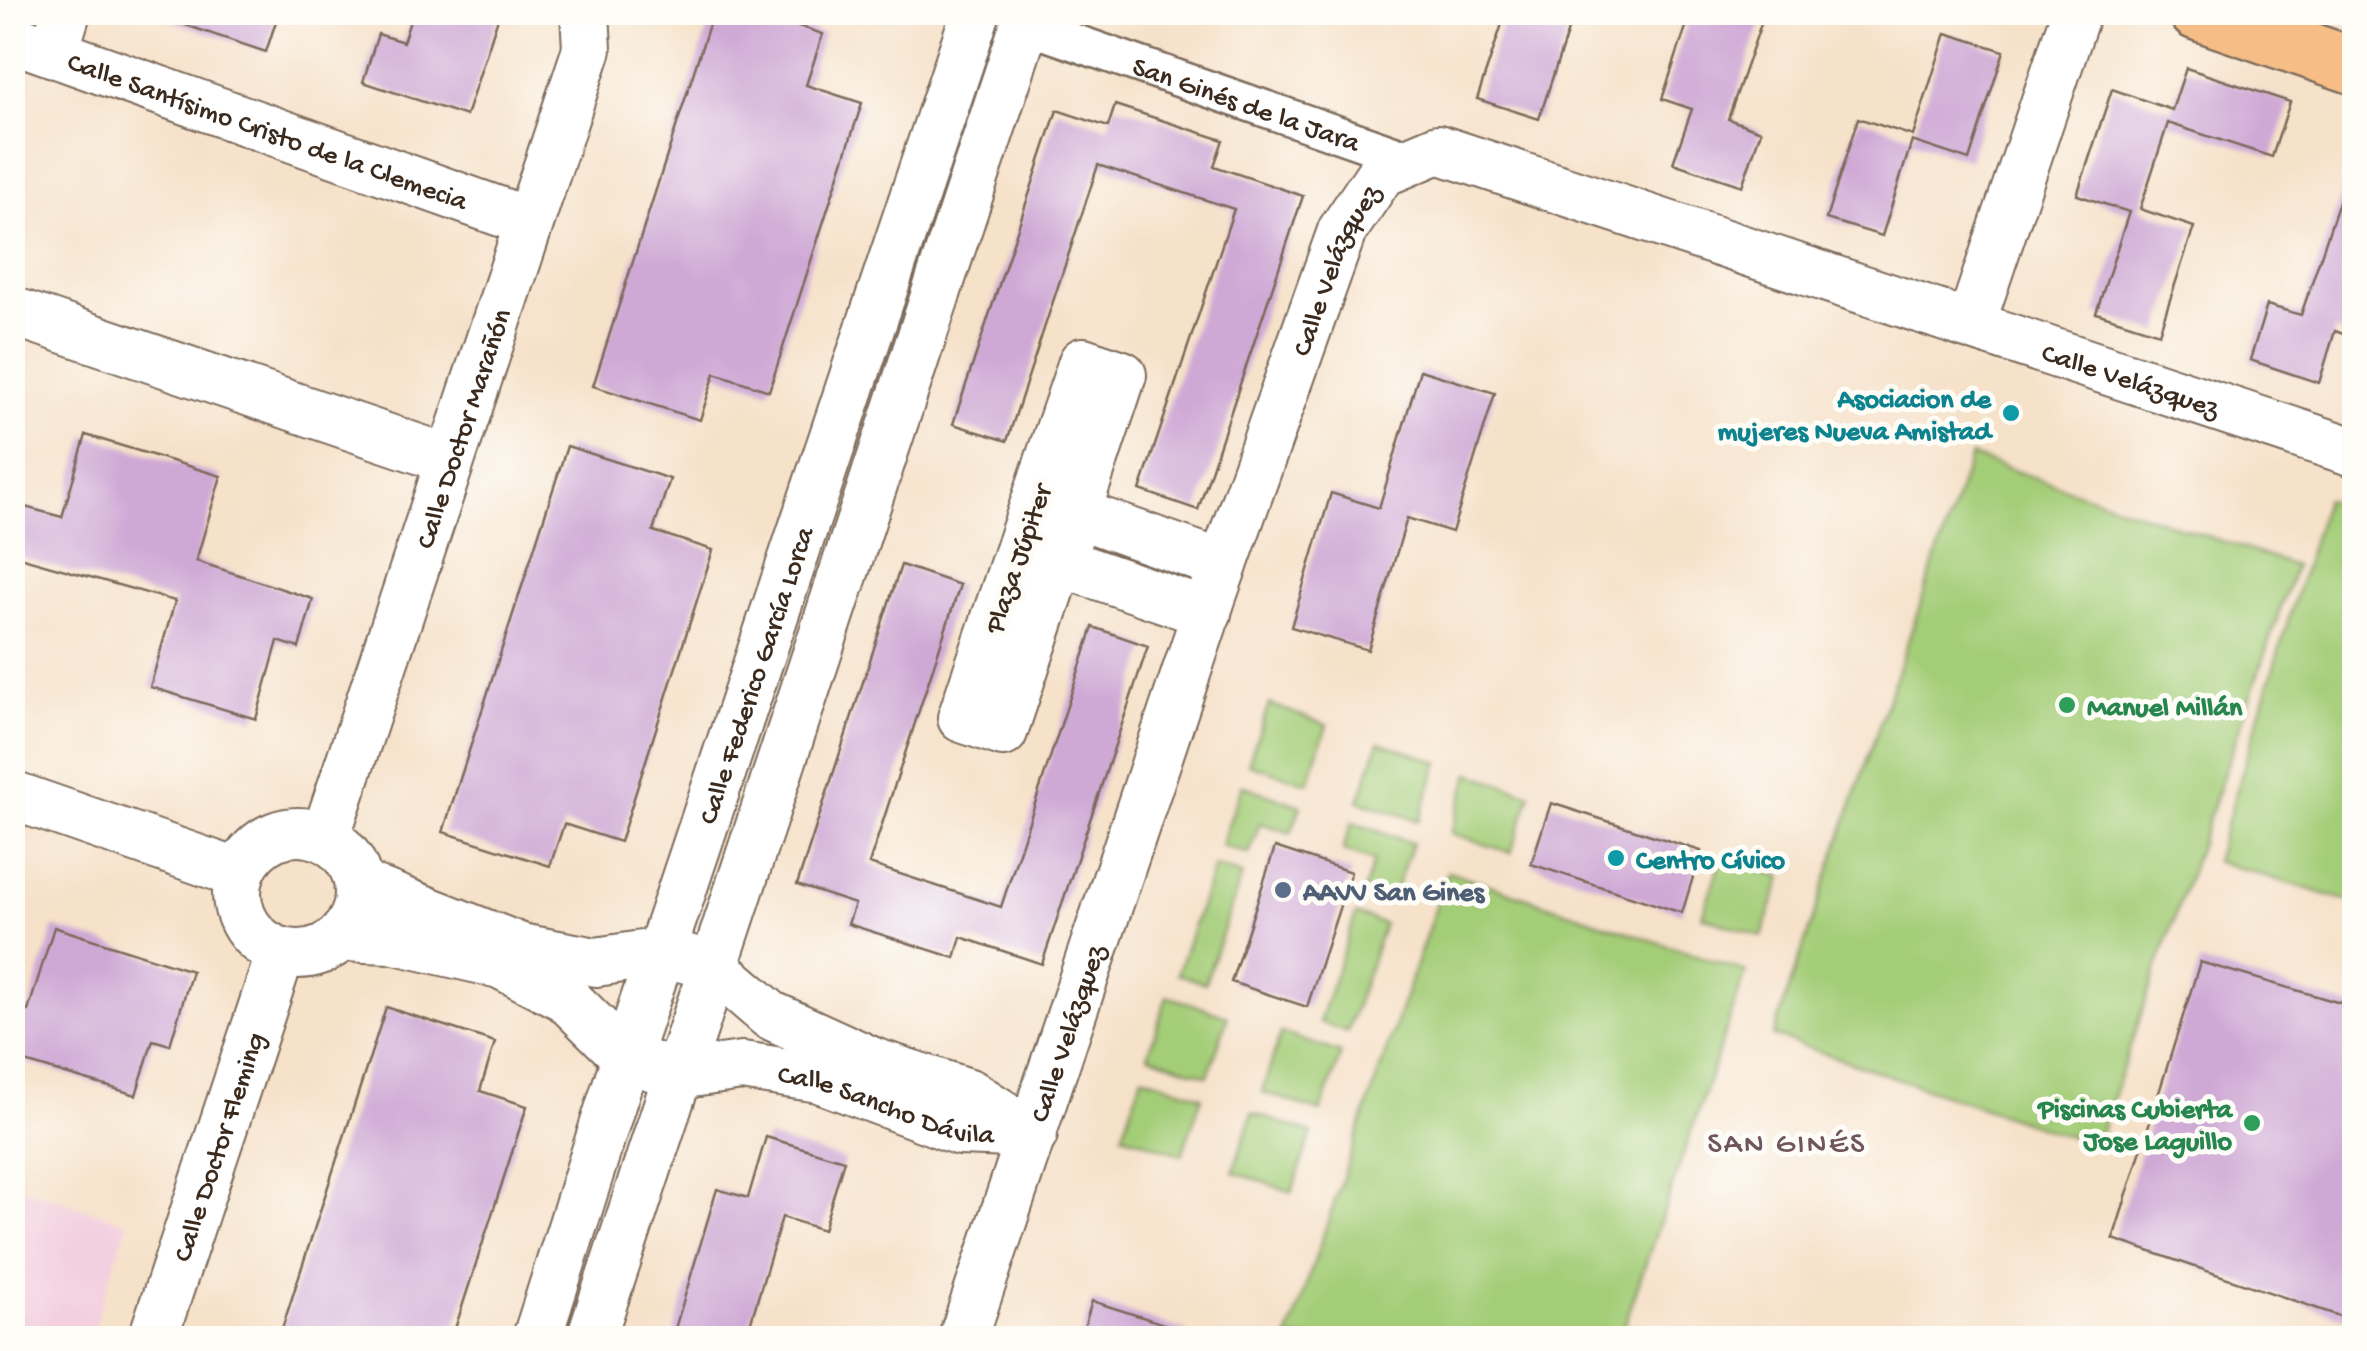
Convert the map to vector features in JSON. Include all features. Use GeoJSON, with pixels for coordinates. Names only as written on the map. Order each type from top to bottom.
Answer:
{"type":"FeatureCollection","features":[{"type":"Feature","properties":{"kind":"main road"},"geometry":{"type":"LineString","coordinates":[[2196,12],[2354,66]]}},
{"type":"Feature","properties":{"kind":"street","name":"Calle Doctor Marañón"},"geometry":{"type":"LineString","coordinates":[[325,838],[586,49],[585,12]]}},
{"type":"Feature","properties":{"kind":"street","name":"Calle Federico García Lorca"},"geometry":{"type":"LineString","coordinates":[[536,1338],[626,1057],[976,12]]}},
{"type":"Feature","properties":{"kind":"street"},"geometry":{"type":"LineString","coordinates":[[1970,324],[2076,12]]}},
{"type":"Feature","properties":{"kind":"street","name":"Calle Federico García Lorca"},"geometry":{"type":"LineString","coordinates":[[590,1338],[1027,19]]}},
{"type":"Feature","properties":{"kind":"street","name":"San Ginés de la Jara"},"geometry":{"type":"LineString","coordinates":[[1027,19],[1412,160]]}},
{"type":"Feature","properties":{"kind":"street","name":"Calle Santísimo Cristo de la Clemecia"},"geometry":{"type":"LineString","coordinates":[[44,34],[526,221]]}},
{"type":"Feature","properties":{"kind":"street","name":"Calle Velázquez"},"geometry":{"type":"LineString","coordinates":[[963,1338],[1223,565],[1342,231],[1382,173],[1438,150],[2354,452]]}},
{"type":"Feature","properties":{"kind":"street"},"geometry":{"type":"LineString","coordinates":[[12,312],[448,459]]}},
{"type":"Feature","properties":{"kind":"street","name":"Plaza Júpiter"},"geometry":{"type":"LineString","coordinates":[[1083,362],[1122,376],[1076,513],[1004,732],[962,718],[1083,362]]}},
{"type":"Feature","properties":{"kind":"street","name":"Plaza Júpiter"},"geometry":{"type":"LineString","coordinates":[[1076,513],[1223,565]]}},
{"type":"Feature","properties":{"kind":"street","name":"Plaza Júpiter"},"geometry":{"type":"LineString","coordinates":[[1060,562],[1207,613]]}},
{"type":"Feature","properties":{"kind":"street"},"geometry":{"type":"LineString","coordinates":[[12,795],[240,874]]}},
{"type":"Feature","properties":{"kind":"street"},"geometry":{"type":"LineString","coordinates":[[341,937],[359,903],[359,884],[341,849],[325,838],[305,832],[274,838],[250,856],[240,874],[237,895],[241,915],[251,932],[281,952],[306,954],[341,937],[391,939],[500,964],[565,997],[626,1057]]}},
{"type":"Feature","properties":{"kind":"street"},"geometry":{"type":"LineString","coordinates":[[359,884],[521,948],[596,962],[662,952]]}},
{"type":"Feature","properties":{"kind":"street","name":"Calle Doctor Fleming"},"geometry":{"type":"LineString","coordinates":[[153,1338],[281,952]]}},
{"type":"Feature","properties":{"kind":"street","name":"Calle Sancho Dávila"},"geometry":{"type":"LineString","coordinates":[[662,952],[713,966],[770,1015],[873,1062],[969,1093],[1033,1134]]}},
{"type":"Feature","properties":{"kind":"street","name":"Calle Sancho Dávila"},"geometry":{"type":"LineString","coordinates":[[626,1057],[677,1075],[742,1066],[818,1078],[960,1131],[1033,1134]]}},
{"type":"Feature","properties":{"kind":"shaded area"},"geometry":{"type":"Polygon","coordinates":[[[13,1185],[128,1223],[90,1338],[13,1338],[13,1185]]]}},
{"type":"Feature","properties":{"kind":"green space","name":"Manuel Millán"},"geometry":{"type":"Polygon","coordinates":[[[1971,456],[2295,566],[2096,1146],[1773,1036],[1971,456]]]}},
{"type":"Feature","properties":{"kind":"green space"},"geometry":{"type":"Polygon","coordinates":[[[2325,499],[2354,509],[2354,903],[2215,861],[2325,499]]]}},
{"type":"Feature","properties":{"kind":"green space"},"geometry":{"type":"Polygon","coordinates":[[[1269,704],[1327,725],[1308,783],[1248,764],[1269,704]]]}},
{"type":"Feature","properties":{"kind":"green space"},"geometry":{"type":"Polygon","coordinates":[[[1379,742],[1439,762],[1419,821],[1359,801],[1379,742]]]}},
{"type":"Feature","properties":{"kind":"green space"},"geometry":{"type":"Polygon","coordinates":[[[1470,773],[1531,794],[1511,853],[1451,833],[1470,773]]]}},
{"type":"Feature","properties":{"kind":"green space"},"geometry":{"type":"Polygon","coordinates":[[[1242,785],[1301,806],[1291,833],[1260,823],[1249,854],[1221,845],[1242,785]]]}},
{"type":"Feature","properties":{"kind":"green space"},"geometry":{"type":"Polygon","coordinates":[[[1352,822],[1412,843],[1391,903],[1363,893],[1374,861],[1343,850],[1352,822]]]}},
{"type":"Feature","properties":{"kind":"green space"},"geometry":{"type":"Polygon","coordinates":[[[1722,857],[1782,877],[1762,937],[1702,916],[1722,857]]]}},
{"type":"Feature","properties":{"kind":"green space"},"geometry":{"type":"Polygon","coordinates":[[[1214,866],[1242,875],[1205,983],[1177,974],[1214,866]]]}},
{"type":"Feature","properties":{"kind":"green space"},"geometry":{"type":"Polygon","coordinates":[[[1448,871],[1746,972],[1620,1338],[1288,1338],[1448,871]]]}},
{"type":"Feature","properties":{"kind":"green space"},"geometry":{"type":"Polygon","coordinates":[[[1356,914],[1384,924],[1347,1032],[1319,1022],[1356,914]]]}},
{"type":"Feature","properties":{"kind":"green space"},"geometry":{"type":"Polygon","coordinates":[[[1167,996],[1228,1016],[1208,1076],[1148,1055],[1167,996]]]}},
{"type":"Feature","properties":{"kind":"green space"},"geometry":{"type":"Polygon","coordinates":[[[1281,1033],[1341,1053],[1321,1112],[1262,1092],[1281,1033]]]}},
{"type":"Feature","properties":{"kind":"green space"},"geometry":{"type":"Polygon","coordinates":[[[1142,1076],[1202,1096],[1182,1155],[1123,1134],[1142,1076]]]}},
{"type":"Feature","properties":{"kind":"green space"},"geometry":{"type":"Polygon","coordinates":[[[1252,1113],[1312,1133],[1292,1192],[1233,1172],[1252,1113]]]}},
{"type":"Feature","properties":{"kind":"building"},"geometry":{"type":"Polygon","coordinates":[[[168,12],[279,12],[266,52],[167,19],[168,12]]]}},
{"type":"Feature","properties":{"kind":"building"},"geometry":{"type":"Polygon","coordinates":[[[413,12],[500,12],[466,116],[363,82],[378,34],[403,42],[413,12]]]}},
{"type":"Feature","properties":{"kind":"building"},"geometry":{"type":"Polygon","coordinates":[[[713,12],[756,12],[823,34],[806,85],[862,103],[769,391],[715,373],[700,420],[593,386],[713,12]]]}},
{"type":"Feature","properties":{"kind":"building"},"geometry":{"type":"Polygon","coordinates":[[[1506,12],[1574,12],[1539,119],[1477,99],[1506,12]]]}},
{"type":"Feature","properties":{"kind":"building"},"geometry":{"type":"Polygon","coordinates":[[[1691,12],[1765,12],[1728,119],[1761,131],[1742,186],[1673,163],[1692,109],[1662,99],[1691,12]]]}},
{"type":"Feature","properties":{"kind":"building"},"geometry":{"type":"Polygon","coordinates":[[[1946,33],[2004,51],[1969,160],[1912,141],[1882,236],[1826,219],[1858,118],[1913,136],[1946,33]]]}},
{"type":"Feature","properties":{"kind":"building"},"geometry":{"type":"Polygon","coordinates":[[[2186,68],[2290,102],[2272,157],[2168,123],[2140,209],[2194,227],[2159,333],[2096,313],[2129,212],[2077,195],[2112,89],[2172,110],[2186,68]]]}},
{"type":"Feature","properties":{"kind":"building"},"geometry":{"type":"Polygon","coordinates":[[[1115,105],[1223,140],[1214,166],[1303,196],[1198,510],[1140,490],[1234,209],[1098,165],[1007,441],[953,424],[1057,110],[1108,127],[1115,105]]]}},
{"type":"Feature","properties":{"kind":"building"},"geometry":{"type":"Polygon","coordinates":[[[2348,175],[2354,176],[2354,338],[2335,331],[2319,383],[2250,360],[2267,305],[2301,315],[2348,175]]]}},
{"type":"Feature","properties":{"kind":"building"},"geometry":{"type":"Polygon","coordinates":[[[1420,370],[1495,393],[1452,532],[1407,518],[1368,650],[1291,627],[1331,493],[1379,508],[1420,370]]]}},
{"type":"Feature","properties":{"kind":"building"},"geometry":{"type":"Polygon","coordinates":[[[86,435],[221,476],[196,561],[313,599],[299,648],[278,641],[256,719],[150,687],[175,601],[12,555],[25,507],[62,517],[86,435]]]}},
{"type":"Feature","properties":{"kind":"building"},"geometry":{"type":"Polygon","coordinates":[[[567,446],[670,479],[653,531],[713,550],[620,842],[564,824],[550,866],[443,832],[567,446]]]}},
{"type":"Feature","properties":{"kind":"building"},"geometry":{"type":"Polygon","coordinates":[[[901,565],[960,585],[869,864],[1001,907],[1093,627],[1148,646],[1042,964],[961,937],[955,958],[848,924],[855,904],[797,885],[901,565]]]}},
{"type":"Feature","properties":{"kind":"building","name":"Centro Cívico"},"geometry":{"type":"Polygon","coordinates":[[[1551,803],[1701,851],[1682,913],[1531,864],[1551,803]]]}},
{"type":"Feature","properties":{"kind":"building"},"geometry":{"type":"Polygon","coordinates":[[[1275,847],[1351,872],[1307,1007],[1231,982],[1275,847]]]}},
{"type":"Feature","properties":{"kind":"building"},"geometry":{"type":"Polygon","coordinates":[[[54,927],[192,971],[170,1045],[153,1040],[136,1095],[12,1058],[12,1007],[28,1011],[54,927]]]}},
{"type":"Feature","properties":{"kind":"building","name":"Piscinas Cubierta Jose Laguillo"},"geometry":{"type":"Polygon","coordinates":[[[2200,962],[2354,1007],[2354,1321],[2113,1239],[2200,962]]]}},
{"type":"Feature","properties":{"kind":"building"},"geometry":{"type":"Polygon","coordinates":[[[386,1007],[495,1042],[480,1091],[527,1106],[452,1338],[279,1338],[386,1007]]]}},
{"type":"Feature","properties":{"kind":"building"},"geometry":{"type":"Polygon","coordinates":[[[766,1137],[844,1160],[823,1230],[782,1217],[746,1338],[698,1338],[674,1332],[717,1189],[748,1198],[766,1137]]]}},
{"type":"Feature","properties":{"kind":"building"},"geometry":{"type":"Polygon","coordinates":[[[1092,1301],[1186,1331],[1185,1338],[1081,1338],[1092,1301]]]}},
{"type":"Feature","properties":{"kind":"place","name":"Asociacion de mujeres Nueva Amistad"},"geometry":{"type":"Point","coordinates":[2011,413]}},
{"type":"Feature","properties":{"kind":"place","name":"Manuel Millán"},"geometry":{"type":"Point","coordinates":[2067,705]}},
{"type":"Feature","properties":{"kind":"place","name":"Centro Cívico"},"geometry":{"type":"Point","coordinates":[1616,858]}},
{"type":"Feature","properties":{"kind":"place","name":"AAVV San Gines"},"geometry":{"type":"Point","coordinates":[1283,890]}},
{"type":"Feature","properties":{"kind":"place","name":"Piscinas Cubierta Jose Laguillo"},"geometry":{"type":"Point","coordinates":[2252,1123]}},
{"type":"Feature","properties":{"kind":"district","name":"SAN GINÉS"},"geometry":{"type":"Point","coordinates":[1787,1142]}}]}
